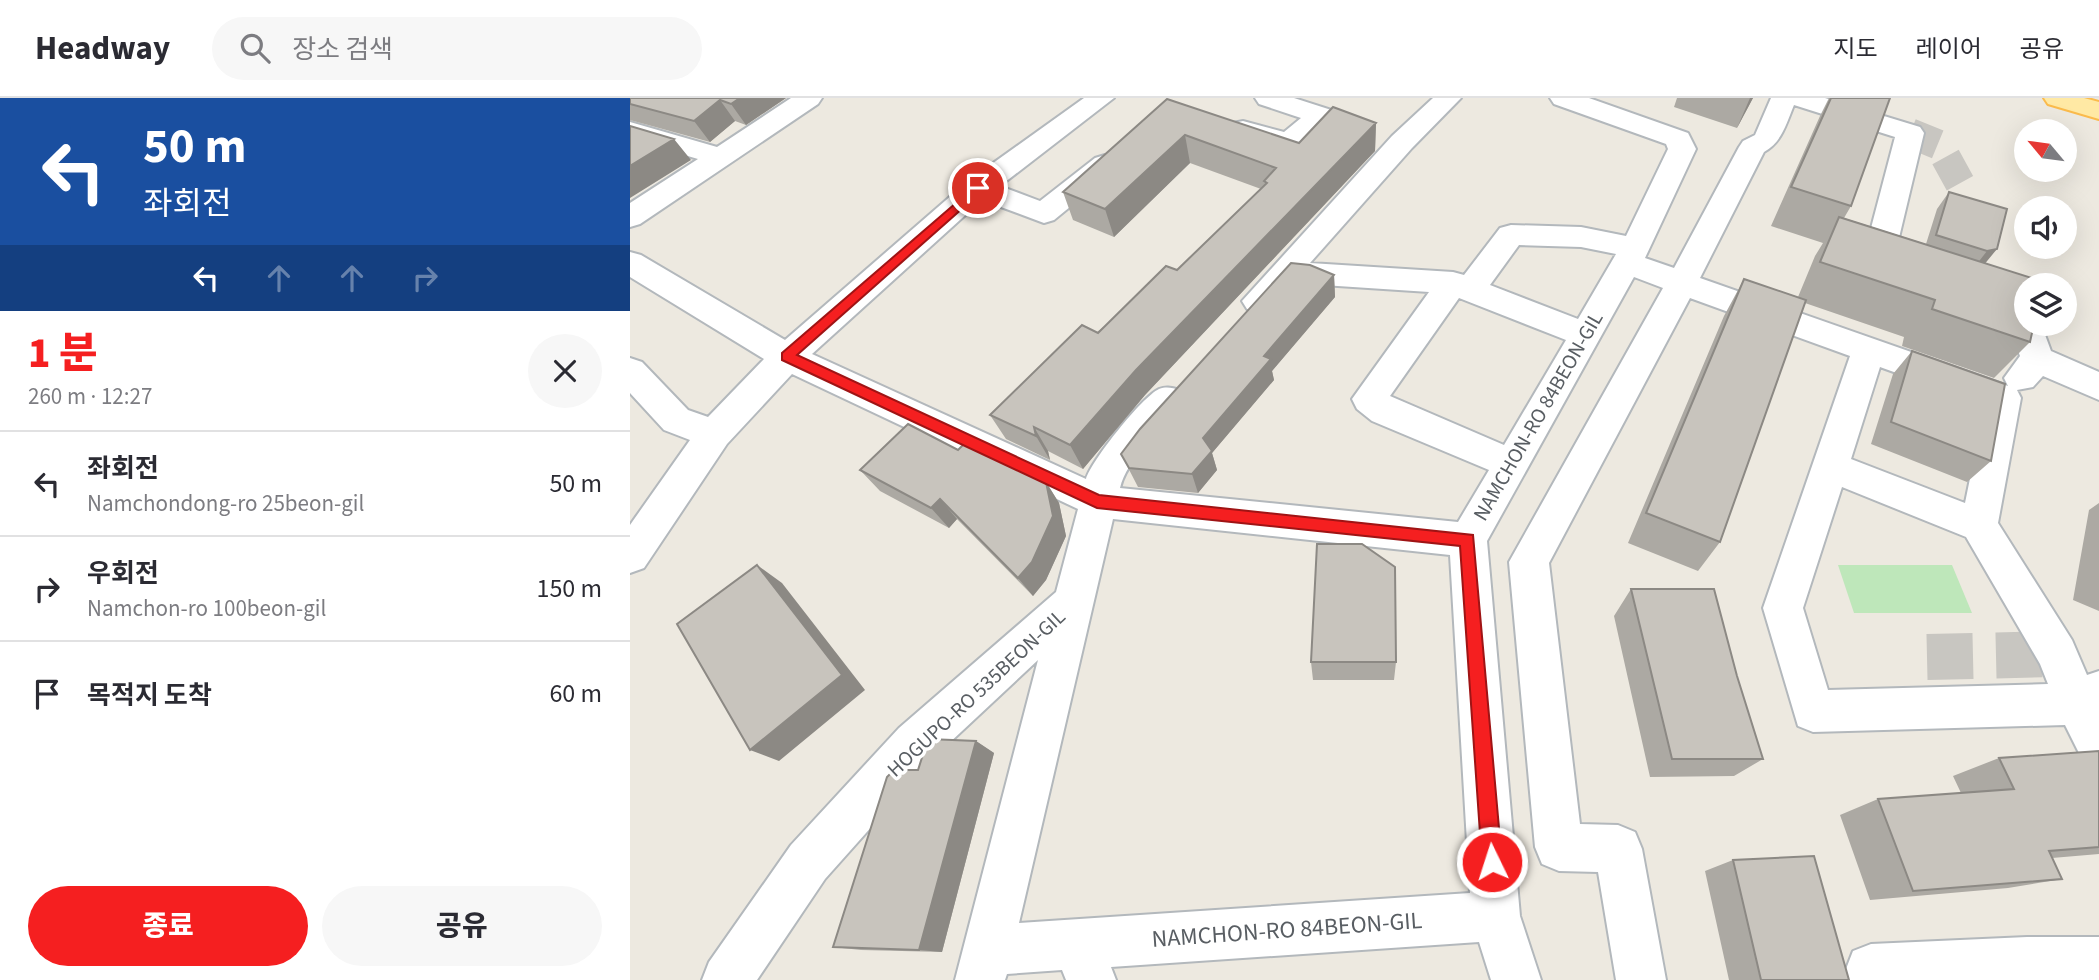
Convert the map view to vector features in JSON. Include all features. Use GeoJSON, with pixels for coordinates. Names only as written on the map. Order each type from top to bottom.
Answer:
{"type":"FeatureCollection","features":[{"type":"Feature","properties":{"kind":"main road"},"geometry":{"type":"LineString","coordinates":[[2057,98],[2099,111]]}},
{"type":"Feature","properties":{"kind":"street"},"geometry":{"type":"LineString","coordinates":[[630,217],[809,98]]}},
{"type":"Feature","properties":{"kind":"street"},"geometry":{"type":"LineString","coordinates":[[630,556],[714,434],[787,357],[978,188],[1101,98]]}},
{"type":"Feature","properties":{"kind":"street"},"geometry":{"type":"LineString","coordinates":[[1268,98],[1383,136]]}},
{"type":"Feature","properties":{"kind":"street"},"geometry":{"type":"LineString","coordinates":[[1239,322],[1285,272],[1383,136],[1448,98]]}},
{"type":"Feature","properties":{"kind":"street","name":"NAMCHON-RO 84BEON-GIL"},"geometry":{"type":"LineString","coordinates":[[1516,980],[1496,916],[1468,540],[1509,463],[1631,256],[1682,149],[1682,144],[1670,135],[1563,98]]}},
{"type":"Feature","properties":{"kind":"street"},"geometry":{"type":"LineString","coordinates":[[1641,980],[1618,849],[1559,847],[1529,562],[1682,283],[1753,147],[1766,140],[1784,98]]}},
{"type":"Feature","properties":{"kind":"street"},"geometry":{"type":"LineString","coordinates":[[1798,98],[1909,133],[1880,251],[1941,272]]}},
{"type":"Feature","properties":{"kind":"street"},"geometry":{"type":"LineString","coordinates":[[1214,121],[1289,142],[1320,116]]}},
{"type":"Feature","properties":{"kind":"street"},"geometry":{"type":"LineString","coordinates":[[630,130],[721,157]]}},
{"type":"Feature","properties":{"kind":"street"},"geometry":{"type":"LineString","coordinates":[[978,188],[1044,213],[1126,146]]}},
{"type":"Feature","properties":{"kind":"street"},"geometry":{"type":"LineString","coordinates":[[1509,463],[1384,411],[1369,399],[1462,286],[1511,235],[1581,237],[1631,256],[1682,283],[2004,398]]}},
{"type":"Feature","properties":{"kind":"street"},"geometry":{"type":"LineString","coordinates":[[630,263],[787,357],[1097,501],[1468,540]]}},
{"type":"Feature","properties":{"kind":"street"},"geometry":{"type":"LineString","coordinates":[[1285,272],[1462,286],[1584,334]]}},
{"type":"Feature","properties":{"kind":"street"},"geometry":{"type":"LineString","coordinates":[[1978,285],[2014,297],[2038,359],[2099,387]]}},
{"type":"Feature","properties":{"kind":"street"},"geometry":{"type":"LineString","coordinates":[[1869,350],[1783,608],[1813,711],[2088,697]]}},
{"type":"Feature","properties":{"kind":"street"},"geometry":{"type":"LineString","coordinates":[[1979,525],[2004,398],[2038,359]]}},
{"type":"Feature","properties":{"kind":"street"},"geometry":{"type":"LineString","coordinates":[[630,371],[676,420],[714,434]]}},
{"type":"Feature","properties":{"kind":"street","name":"HOGUPO-RO 535BEON-GIL"},"geometry":{"type":"LineString","coordinates":[[984,965],[1105,475],[1121,452],[1184,382]]}},
{"type":"Feature","properties":{"kind":"street"},"geometry":{"type":"LineString","coordinates":[[1829,466],[1979,525],[2057,654],[2088,697],[2099,745]]}},
{"type":"Feature","properties":{"kind":"street","name":"HOGUPO-RO 535BEON-GIL"},"geometry":{"type":"LineString","coordinates":[[727,980],[808,862],[915,744],[1072,604]]}},
{"type":"Feature","properties":{"kind":"street","name":"NAMCHON-RO 84BEON-GIL"},"geometry":{"type":"LineString","coordinates":[[984,965],[1084,962],[1496,916]]}},
{"type":"Feature","properties":{"kind":"street"},"geometry":{"type":"LineString","coordinates":[[1874,980],[1871,969],[2027,962],[2095,969]]}},
{"type":"Feature","properties":{"kind":"green space"},"geometry":{"type":"Polygon","coordinates":[[[1838,565],[1952,565],[1972,613],[1854,613],[1838,565]]]}},
{"type":"Feature","properties":{"kind":"building"},"geometry":{"type":"Polygon","coordinates":[[[630,98],[740,98],[731,104],[720,100],[694,121],[630,104],[630,98]]]}},
{"type":"Feature","properties":{"kind":"building"},"geometry":{"type":"Polygon","coordinates":[[[1831,98],[1890,98],[1851,206],[1791,187],[1831,98]]]}},
{"type":"Feature","properties":{"kind":"building"},"geometry":{"type":"Polygon","coordinates":[[[1167,99],[1299,143],[1333,107],[1376,123],[1136,370],[1070,445],[1034,427],[1036,436],[990,415],[1082,325],[1098,333],[1166,266],[1177,270],[1267,183],[1264,181],[1276,168],[1185,135],[1105,209],[1063,192],[1167,99]]]}},
{"type":"Feature","properties":{"kind":"building"},"geometry":{"type":"Polygon","coordinates":[[[630,126],[674,139],[630,166],[630,126]]]}},
{"type":"Feature","properties":{"kind":"building"},"geometry":{"type":"Polygon","coordinates":[[[1949,192],[2007,209],[1997,249],[1987,251],[1936,235],[1949,192]]]}},
{"type":"Feature","properties":{"kind":"building"},"geometry":{"type":"Polygon","coordinates":[[[1839,217],[2016,273],[2014,336],[2031,336],[2030,342],[1932,309],[1935,300],[1820,262],[1839,217]]]}},
{"type":"Feature","properties":{"kind":"building"},"geometry":{"type":"Polygon","coordinates":[[[1291,263],[1310,265],[1334,275],[1264,356],[1271,359],[1203,438],[1212,451],[1192,474],[1129,468],[1121,454],[1140,429],[1291,263]]]}},
{"type":"Feature","properties":{"kind":"building"},"geometry":{"type":"Polygon","coordinates":[[[1744,279],[1806,300],[1720,542],[1646,513],[1744,279]]]}},
{"type":"Feature","properties":{"kind":"building"},"geometry":{"type":"Polygon","coordinates":[[[1912,351],[2005,384],[1991,461],[1891,422],[1912,351]]]}},
{"type":"Feature","properties":{"kind":"building"},"geometry":{"type":"Polygon","coordinates":[[[908,424],[958,450],[964,444],[1046,482],[1053,516],[1032,562],[1018,578],[940,499],[931,508],[860,470],[908,424]]]}},
{"type":"Feature","properties":{"kind":"building"},"geometry":{"type":"Polygon","coordinates":[[[1317,544],[1362,544],[1395,567],[1396,662],[1311,662],[1317,544]]]}},
{"type":"Feature","properties":{"kind":"building"},"geometry":{"type":"Polygon","coordinates":[[[757,565],[842,675],[750,750],[677,624],[757,565]]]}},
{"type":"Feature","properties":{"kind":"building"},"geometry":{"type":"Polygon","coordinates":[[[1631,589],[1714,589],[1763,759],[1672,759],[1631,589]]]}},
{"type":"Feature","properties":{"kind":"building"},"geometry":{"type":"Polygon","coordinates":[[[928,739],[976,741],[919,950],[833,947],[887,777],[894,770],[918,770],[928,739]]]}},
{"type":"Feature","properties":{"kind":"building"},"geometry":{"type":"Polygon","coordinates":[[[2099,751],[2099,847],[2049,851],[2062,879],[1913,891],[1878,799],[2014,789],[1999,758],[2099,751]]]}},
{"type":"Feature","properties":{"kind":"building"},"geometry":{"type":"Polygon","coordinates":[[[1814,856],[1849,980],[1761,980],[1733,860],[1814,856]]]}},
{"type":"Feature","properties":{"kind":"tunnel"},"geometry":{"type":"LineString","coordinates":[[1910,133],[1939,145],[1962,187]]}},
{"type":"Feature","properties":{"kind":"tunnel"},"geometry":{"type":"LineString","coordinates":[[1927,657],[2057,654]]}},
{"type":"Feature","properties":{"kind":"route"},"geometry":{"type":"LineString","coordinates":[[978,188],[787,357],[1097,501],[1468,540],[1492,862]]}}]}
